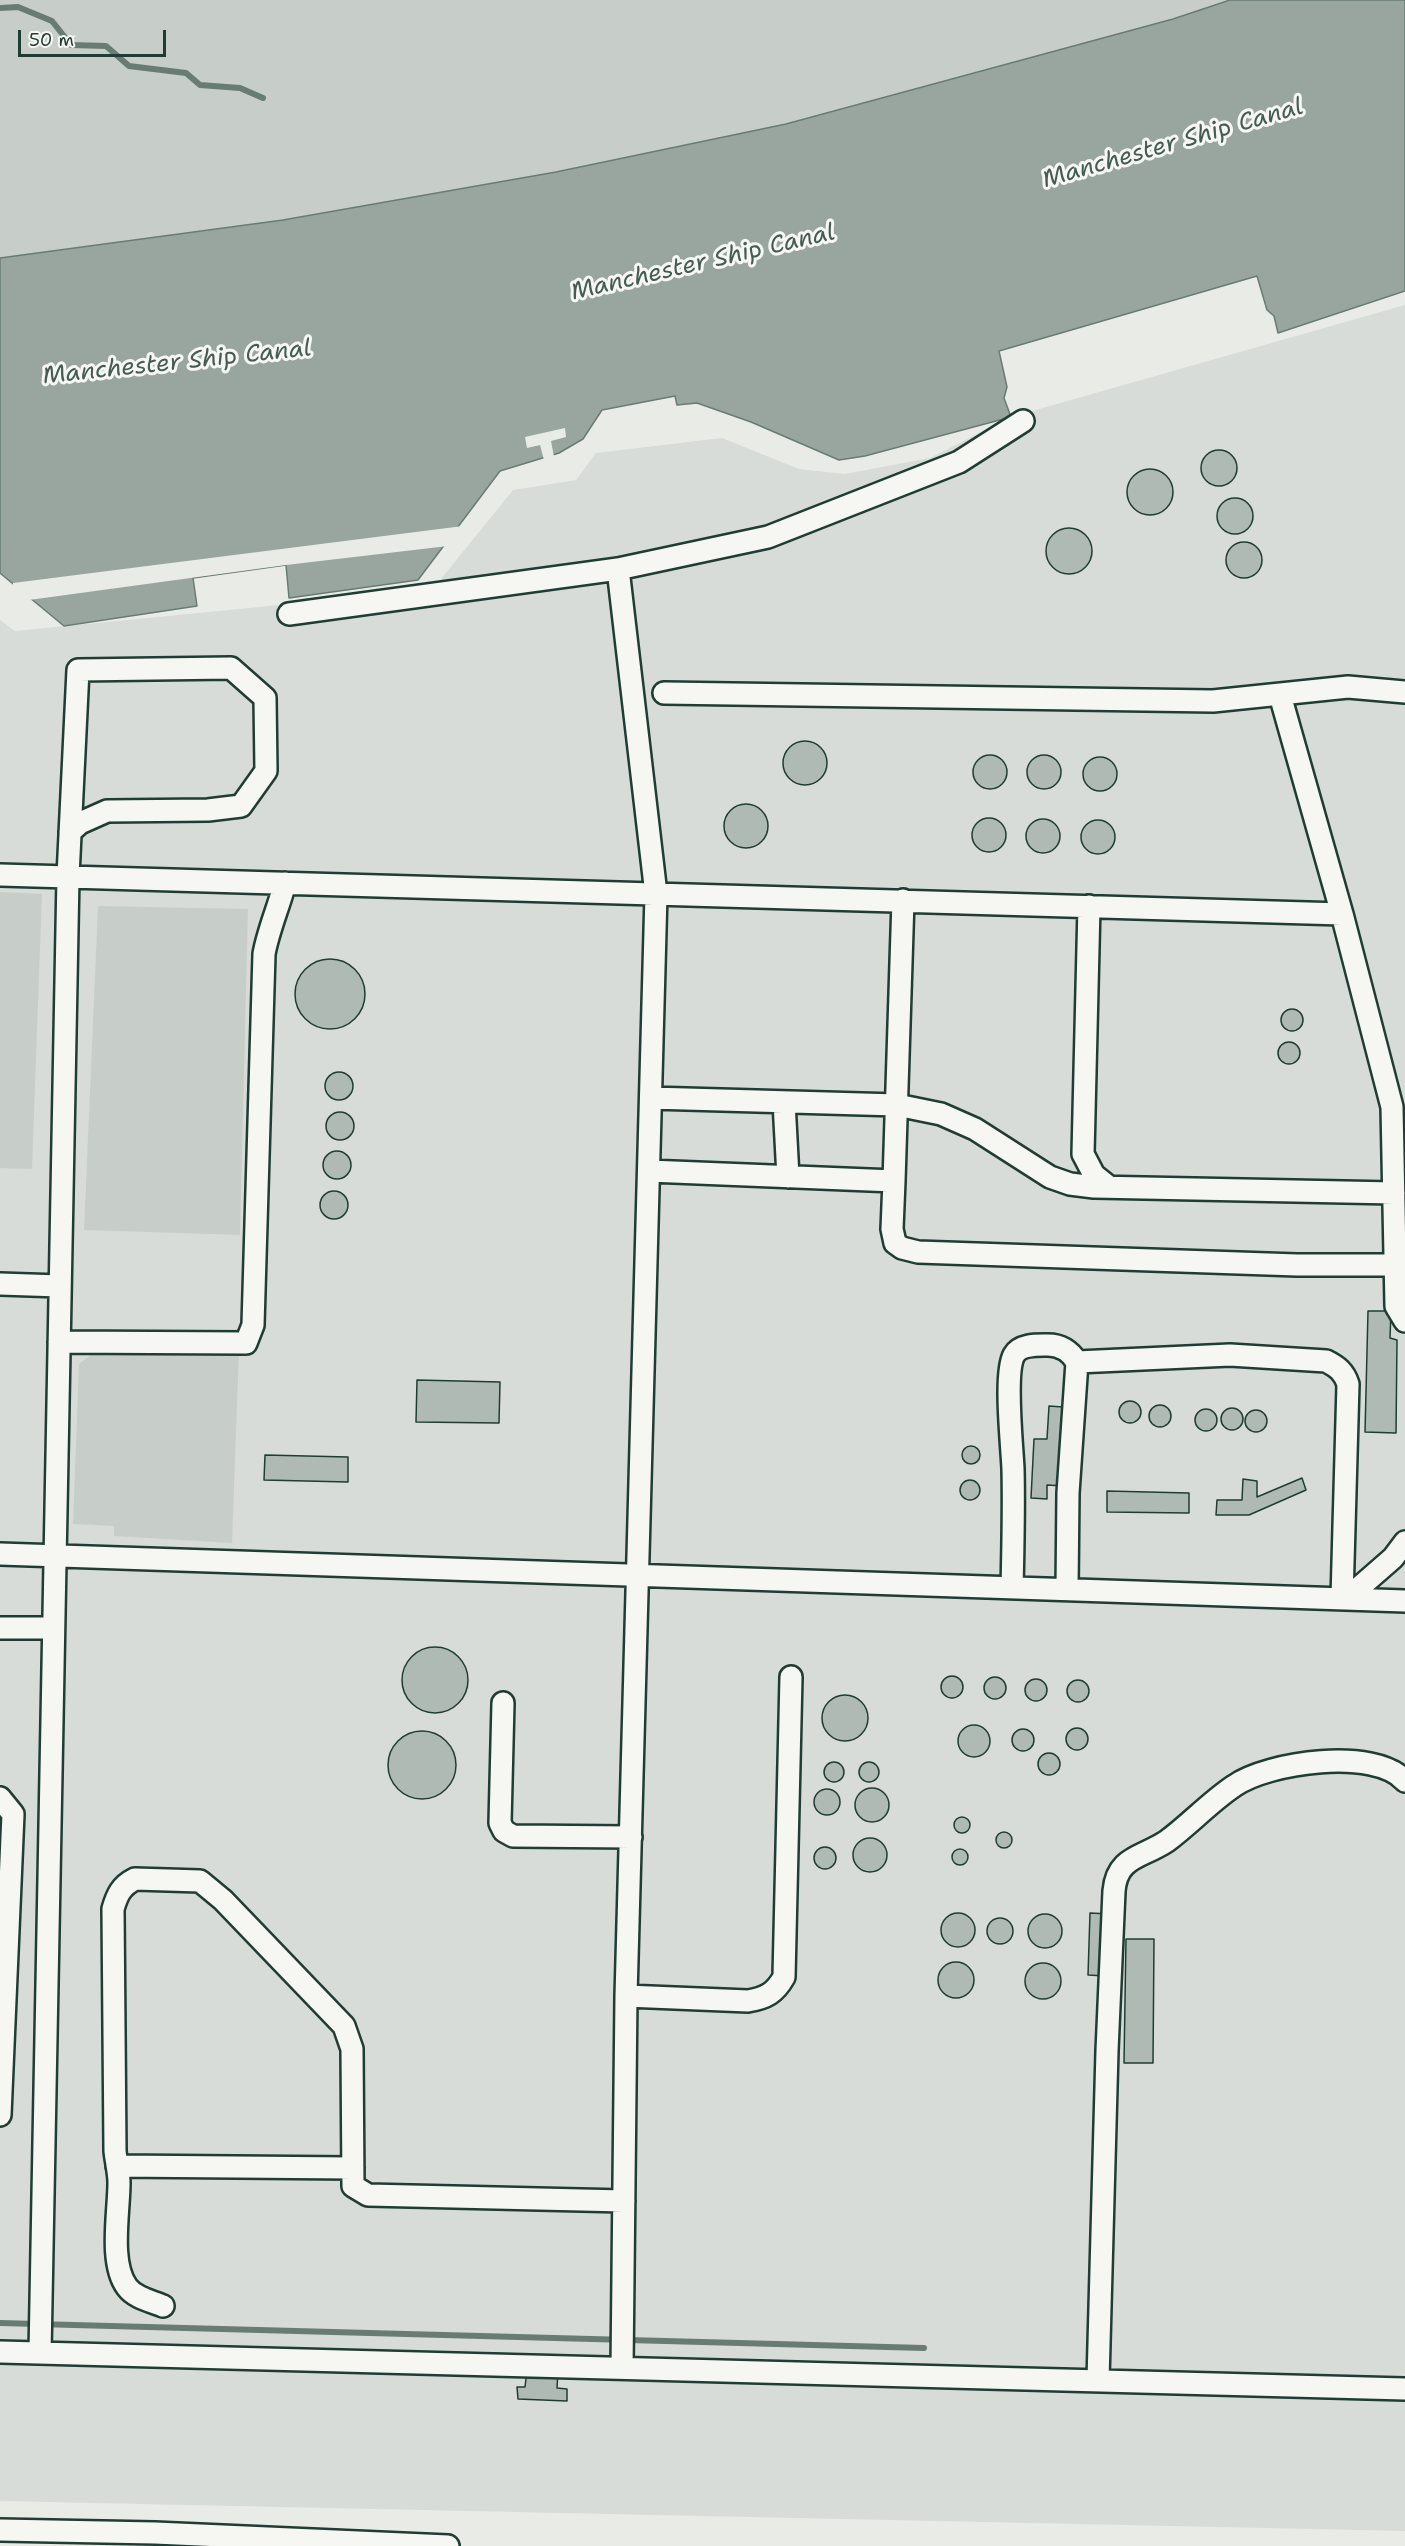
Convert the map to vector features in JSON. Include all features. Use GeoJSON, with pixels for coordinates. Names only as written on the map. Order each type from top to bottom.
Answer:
{"type":"FeatureCollection","features":[{"type":"Feature","properties":{"kind":"lane"},"geometry":{"type":"LineString","coordinates":[[289,614],[618,569],[768,537],[959,462],[1023,421]]}},
{"type":"Feature","properties":{"kind":"lane"},"geometry":{"type":"LineString","coordinates":[[618,569],[656,894],[626,1996],[622,2368]]}},
{"type":"Feature","properties":{"kind":"lane"},"geometry":{"type":"LineString","coordinates":[[40,2353],[68,876],[70,832],[78,670],[231,668],[265,698],[266,771],[241,806],[208,810],[107,811],[80,823],[70,832]]}},
{"type":"Feature","properties":{"kind":"lane"},"geometry":{"type":"LineString","coordinates":[[664,693],[1213,701],[1348,687],[1405,692]]}},
{"type":"Feature","properties":{"kind":"lane"},"geometry":{"type":"LineString","coordinates":[[1280,695],[1342,914],[1392,1107],[1396,1306],[1405,1321]]}},
{"type":"Feature","properties":{"kind":"lane"},"geometry":{"type":"LineString","coordinates":[[0,875],[1342,914]]}},
{"type":"Feature","properties":{"kind":"lane"},"geometry":{"type":"LineString","coordinates":[[59,1342],[246,1342],[253,1325],[264,954],[267,937],[275,921],[285,883]]}},
{"type":"Feature","properties":{"kind":"lane"},"geometry":{"type":"LineString","coordinates":[[903,900],[892,1229],[895,1243],[902,1248],[918,1252],[1285,1264],[1395,1264]]}},
{"type":"Feature","properties":{"kind":"lane"},"geometry":{"type":"LineString","coordinates":[[1089,906],[1083,1154],[1094,1175],[1109,1187]]}},
{"type":"Feature","properties":{"kind":"lane"},"geometry":{"type":"LineString","coordinates":[[651,1098],[897,1105],[941,1114],[975,1129],[1050,1177],[1070,1184],[1109,1187],[1394,1193]]}},
{"type":"Feature","properties":{"kind":"lane"},"geometry":{"type":"LineString","coordinates":[[784,1102],[788,1177]]}},
{"type":"Feature","properties":{"kind":"lane"},"geometry":{"type":"LineString","coordinates":[[649,1171],[894,1181]]}},
{"type":"Feature","properties":{"kind":"lane"},"geometry":{"type":"LineString","coordinates":[[0,1284],[60,1286]]}},
{"type":"Feature","properties":{"kind":"lane"},"geometry":{"type":"LineString","coordinates":[[1012,1587],[1013,1468],[1009,1402],[1014,1355],[1021,1348],[1034,1345],[1054,1345],[1069,1351],[1077,1362],[1068,1493],[1067,1589]]}},
{"type":"Feature","properties":{"kind":"lane"},"geometry":{"type":"LineString","coordinates":[[1077,1362],[1230,1355],[1326,1361],[1337,1367],[1348,1384],[1344,1599]]}},
{"type":"Feature","properties":{"kind":"lane"},"geometry":{"type":"LineString","coordinates":[[1344,1599],[1393,1558],[1405,1542]]}},
{"type":"Feature","properties":{"kind":"lane"},"geometry":{"type":"LineString","coordinates":[[0,1554],[1405,1601]]}},
{"type":"Feature","properties":{"kind":"lane"},"geometry":{"type":"LineString","coordinates":[[0,1628],[53,1628]]}},
{"type":"Feature","properties":{"kind":"lane"},"geometry":{"type":"LineString","coordinates":[[626,1996],[748,2001],[772,1993],[784,1977],[791,1677]]}},
{"type":"Feature","properties":{"kind":"lane"},"geometry":{"type":"LineString","coordinates":[[503,1703],[500,1823],[504,1831],[513,1836],[631,1837]]}},
{"type":"Feature","properties":{"kind":"lane"},"geometry":{"type":"LineString","coordinates":[[1098,2380],[1107,2051],[1115,1877],[1120,1868],[1133,1858],[1165,1842],[1236,1784],[1274,1769],[1335,1761],[1362,1763],[1383,1768],[1405,1781]]}},
{"type":"Feature","properties":{"kind":"lane"},"geometry":{"type":"LineString","coordinates":[[0,1798],[13,1814],[0,2115]]}},
{"type":"Feature","properties":{"kind":"lane"},"geometry":{"type":"LineString","coordinates":[[163,2306],[141,2298],[128,2289],[120,2276],[117,2261],[119,2180],[115,2151],[113,1910],[117,1894],[126,1884],[135,1879],[200,1881],[223,1900],[344,2026],[352,2049],[353,2186],[368,2195],[624,2201]]}},
{"type":"Feature","properties":{"kind":"lane"},"geometry":{"type":"LineString","coordinates":[[117,2166],[353,2168]]}},
{"type":"Feature","properties":{"kind":"lane"},"geometry":{"type":"LineString","coordinates":[[0,2352],[1405,2389]]}},
{"type":"Feature","properties":{"kind":"lane"},"geometry":{"type":"LineString","coordinates":[[0,2530],[155,2533],[448,2546]]}},
{"type":"Feature","properties":{"kind":"shaded area"},"geometry":{"type":"Polygon","coordinates":[[[0,0],[1230,0],[1173,19],[786,124],[556,172],[283,220],[0,258],[0,0]]]}},
{"type":"Feature","properties":{"kind":"shaded area"},"geometry":{"type":"Polygon","coordinates":[[[1405,305],[1405,2531],[0,2501],[0,620],[15,631],[432,590],[513,490],[576,480],[596,453],[722,438],[799,469],[845,474],[930,458],[1011,417],[1405,305]]]}},
{"type":"Feature","properties":{"kind":"shaded area"},"geometry":{"type":"Polygon","coordinates":[[[0,892],[42,894],[32,1169],[0,1168],[0,892]]]}},
{"type":"Feature","properties":{"kind":"shaded area"},"geometry":{"type":"Polygon","coordinates":[[[98,906],[248,909],[240,1235],[84,1230],[98,906]]]}},
{"type":"Feature","properties":{"kind":"shaded area"},"geometry":{"type":"Polygon","coordinates":[[[101,1347],[239,1350],[232,1543],[114,1536],[114,1526],[73,1524],[79,1364],[101,1347]]]}},
{"type":"Feature","properties":{"kind":"water","name":"Manchester Ship Canal"},"geometry":{"type":"Polygon","coordinates":[[[1230,0],[1405,0],[1405,291],[1278,333],[1274,316],[1267,310],[1257,276],[999,351],[1007,387],[1004,398],[1011,417],[865,456],[839,460],[751,422],[697,403],[677,405],[675,396],[602,410],[583,439],[559,453],[500,471],[418,580],[289,598],[286,565],[193,578],[197,606],[64,626],[0,573],[0,258],[283,220],[556,172],[786,124],[1173,19],[1230,0]]]}},
{"type":"Feature","properties":{"kind":"pier"},"geometry":{"type":"Polygon","coordinates":[[[565,428],[566,437],[551,441],[554,457],[544,460],[540,445],[527,448],[525,437],[565,428]]]}},
{"type":"Feature","properties":{"kind":"pier"},"geometry":{"type":"Polygon","coordinates":[[[463,526],[448,546],[286,565],[29,600],[13,587],[13,583],[463,526]]]}},
{"type":"Feature","properties":{"kind":"building"},"geometry":{"type":"Polygon","coordinates":[[[1219,450],[1232,455],[1237,468],[1232,481],[1219,486],[1206,481],[1201,468],[1206,455],[1219,450]]]}},
{"type":"Feature","properties":{"kind":"building"},"geometry":{"type":"Polygon","coordinates":[[[1150,469],[1166,476],[1173,492],[1166,508],[1150,515],[1134,508],[1127,492],[1134,476],[1150,469]]]}},
{"type":"Feature","properties":{"kind":"building"},"geometry":{"type":"Polygon","coordinates":[[[1235,498],[1248,503],[1253,516],[1248,529],[1235,534],[1222,529],[1217,516],[1222,503],[1235,498]]]}},
{"type":"Feature","properties":{"kind":"building"},"geometry":{"type":"Polygon","coordinates":[[[1069,528],[1085,535],[1092,551],[1085,567],[1069,574],[1053,567],[1046,551],[1053,535],[1069,528]]]}},
{"type":"Feature","properties":{"kind":"building"},"geometry":{"type":"Polygon","coordinates":[[[1244,542],[1257,547],[1262,560],[1257,573],[1244,578],[1231,573],[1226,560],[1231,547],[1244,542]]]}},
{"type":"Feature","properties":{"kind":"building"},"geometry":{"type":"Polygon","coordinates":[[[805,741],[821,747],[827,763],[821,779],[805,785],[789,779],[783,763],[789,747],[805,741]]]}},
{"type":"Feature","properties":{"kind":"building"},"geometry":{"type":"Polygon","coordinates":[[[990,755],[1002,760],[1007,772],[1002,784],[990,789],[978,784],[973,772],[978,760],[990,755]]]}},
{"type":"Feature","properties":{"kind":"building"},"geometry":{"type":"Polygon","coordinates":[[[1044,755],[1056,760],[1061,772],[1056,784],[1044,789],[1032,784],[1027,772],[1032,760],[1044,755]]]}},
{"type":"Feature","properties":{"kind":"building"},"geometry":{"type":"Polygon","coordinates":[[[1100,757],[1112,762],[1117,774],[1112,786],[1100,791],[1088,786],[1083,774],[1088,762],[1100,757]]]}},
{"type":"Feature","properties":{"kind":"building"},"geometry":{"type":"Polygon","coordinates":[[[746,804],[762,810],[768,826],[762,842],[746,848],[730,842],[724,826],[730,810],[746,804]]]}},
{"type":"Feature","properties":{"kind":"building"},"geometry":{"type":"Polygon","coordinates":[[[989,818],[1001,823],[1006,835],[1001,847],[989,852],[977,847],[972,835],[977,823],[989,818]]]}},
{"type":"Feature","properties":{"kind":"building"},"geometry":{"type":"Polygon","coordinates":[[[1043,819],[1055,824],[1060,836],[1055,848],[1043,853],[1031,848],[1026,836],[1031,824],[1043,819]]]}},
{"type":"Feature","properties":{"kind":"building"},"geometry":{"type":"Polygon","coordinates":[[[1098,820],[1110,825],[1115,837],[1110,849],[1098,854],[1086,849],[1081,837],[1086,825],[1098,820]]]}},
{"type":"Feature","properties":{"kind":"building"},"geometry":{"type":"Polygon","coordinates":[[[330,959],[349,965],[359,975],[365,994],[359,1013],[349,1023],[330,1029],[311,1023],[301,1013],[295,994],[301,975],[311,965],[330,959]]]}},
{"type":"Feature","properties":{"kind":"building"},"geometry":{"type":"Polygon","coordinates":[[[1292,1009],[1300,1012],[1303,1020],[1300,1028],[1292,1031],[1284,1028],[1281,1020],[1284,1012],[1292,1009]]]}},
{"type":"Feature","properties":{"kind":"building"},"geometry":{"type":"Polygon","coordinates":[[[1289,1042],[1297,1045],[1300,1053],[1297,1061],[1289,1064],[1281,1061],[1278,1053],[1281,1045],[1289,1042]]]}},
{"type":"Feature","properties":{"kind":"building"},"geometry":{"type":"Polygon","coordinates":[[[339,1072],[349,1076],[353,1086],[349,1096],[339,1100],[329,1096],[325,1086],[329,1076],[339,1072]]]}},
{"type":"Feature","properties":{"kind":"building"},"geometry":{"type":"Polygon","coordinates":[[[340,1112],[350,1116],[354,1126],[350,1136],[340,1140],[330,1136],[326,1126],[330,1116],[340,1112]]]}},
{"type":"Feature","properties":{"kind":"building"},"geometry":{"type":"Polygon","coordinates":[[[337,1151],[347,1155],[351,1165],[347,1175],[337,1179],[327,1175],[323,1165],[327,1155],[337,1151]]]}},
{"type":"Feature","properties":{"kind":"building"},"geometry":{"type":"Polygon","coordinates":[[[334,1191],[344,1195],[348,1205],[344,1215],[334,1219],[324,1215],[320,1205],[324,1195],[334,1191]]]}},
{"type":"Feature","properties":{"kind":"building"},"geometry":{"type":"Polygon","coordinates":[[[1368,1311],[1391,1311],[1390,1338],[1397,1340],[1396,1433],[1365,1432],[1368,1311]]]}},
{"type":"Feature","properties":{"kind":"building"},"geometry":{"type":"Polygon","coordinates":[[[417,1380],[500,1382],[499,1423],[416,1422],[417,1380]]]}},
{"type":"Feature","properties":{"kind":"building"},"geometry":{"type":"Polygon","coordinates":[[[1130,1401],[1138,1404],[1141,1412],[1138,1420],[1130,1423],[1122,1420],[1119,1412],[1122,1404],[1130,1401]]]}},
{"type":"Feature","properties":{"kind":"building"},"geometry":{"type":"Polygon","coordinates":[[[1160,1405],[1168,1408],[1171,1416],[1168,1424],[1160,1427],[1152,1424],[1149,1416],[1152,1408],[1160,1405]]]}},
{"type":"Feature","properties":{"kind":"building"},"geometry":{"type":"Polygon","coordinates":[[[1049,1406],[1063,1407],[1064,1486],[1047,1485],[1047,1499],[1031,1498],[1034,1439],[1047,1439],[1049,1406]]]}},
{"type":"Feature","properties":{"kind":"building"},"geometry":{"type":"Polygon","coordinates":[[[1232,1408],[1240,1411],[1243,1419],[1240,1427],[1232,1430],[1224,1427],[1221,1419],[1224,1411],[1232,1408]]]}},
{"type":"Feature","properties":{"kind":"building"},"geometry":{"type":"Polygon","coordinates":[[[1206,1409],[1214,1412],[1217,1420],[1214,1428],[1206,1431],[1198,1428],[1195,1420],[1198,1412],[1206,1409]]]}},
{"type":"Feature","properties":{"kind":"building"},"geometry":{"type":"Polygon","coordinates":[[[1256,1410],[1264,1413],[1267,1421],[1264,1429],[1256,1432],[1248,1429],[1245,1421],[1248,1413],[1256,1410]]]}},
{"type":"Feature","properties":{"kind":"building"},"geometry":{"type":"Polygon","coordinates":[[[967,1446],[975,1446],[980,1451],[978,1462],[967,1464],[962,1459],[962,1451],[967,1446]]]}},
{"type":"Feature","properties":{"kind":"building"},"geometry":{"type":"Polygon","coordinates":[[[265,1455],[348,1457],[348,1482],[264,1480],[265,1455]]]}},
{"type":"Feature","properties":{"kind":"building"},"geometry":{"type":"Polygon","coordinates":[[[1302,1478],[1306,1490],[1249,1515],[1216,1515],[1217,1500],[1242,1500],[1243,1479],[1257,1481],[1257,1497],[1302,1478]]]}},
{"type":"Feature","properties":{"kind":"building"},"geometry":{"type":"Polygon","coordinates":[[[970,1480],[977,1483],[980,1490],[977,1497],[970,1500],[963,1497],[960,1490],[963,1483],[970,1480]]]}},
{"type":"Feature","properties":{"kind":"building"},"geometry":{"type":"Polygon","coordinates":[[[1107,1491],[1189,1493],[1189,1513],[1107,1512],[1107,1491]]]}},
{"type":"Feature","properties":{"kind":"building"},"geometry":{"type":"Polygon","coordinates":[[[428,1647],[442,1647],[454,1652],[463,1661],[468,1680],[466,1693],[459,1704],[442,1713],[428,1713],[416,1708],[407,1699],[402,1687],[402,1673],[407,1661],[416,1652],[428,1647]]]}},
{"type":"Feature","properties":{"kind":"building"},"geometry":{"type":"Polygon","coordinates":[[[952,1676],[960,1679],[963,1687],[960,1695],[952,1698],[944,1695],[941,1687],[944,1679],[952,1676]]]}},
{"type":"Feature","properties":{"kind":"building"},"geometry":{"type":"Polygon","coordinates":[[[995,1677],[1003,1680],[1006,1688],[1003,1696],[995,1699],[987,1696],[984,1688],[987,1680],[995,1677]]]}},
{"type":"Feature","properties":{"kind":"building"},"geometry":{"type":"Polygon","coordinates":[[[1036,1679],[1044,1682],[1047,1690],[1044,1698],[1036,1701],[1028,1698],[1025,1690],[1028,1682],[1036,1679]]]}},
{"type":"Feature","properties":{"kind":"building"},"geometry":{"type":"Polygon","coordinates":[[[1078,1680],[1086,1683],[1089,1691],[1086,1699],[1078,1702],[1070,1699],[1067,1691],[1070,1683],[1078,1680]]]}},
{"type":"Feature","properties":{"kind":"building"},"geometry":{"type":"Polygon","coordinates":[[[845,1695],[861,1702],[868,1718],[861,1734],[845,1741],[829,1734],[822,1718],[829,1702],[845,1695]]]}},
{"type":"Feature","properties":{"kind":"building"},"geometry":{"type":"Polygon","coordinates":[[[974,1725],[985,1730],[990,1741],[985,1752],[974,1757],[963,1752],[958,1741],[963,1730],[974,1725]]]}},
{"type":"Feature","properties":{"kind":"building"},"geometry":{"type":"Polygon","coordinates":[[[1077,1728],[1085,1731],[1088,1739],[1085,1747],[1077,1750],[1069,1747],[1066,1739],[1069,1731],[1077,1728]]]}},
{"type":"Feature","properties":{"kind":"building"},"geometry":{"type":"Polygon","coordinates":[[[1023,1729],[1031,1732],[1034,1740],[1031,1748],[1023,1751],[1015,1748],[1012,1740],[1015,1732],[1023,1729]]]}},
{"type":"Feature","properties":{"kind":"building"},"geometry":{"type":"Polygon","coordinates":[[[422,1731],[435,1734],[446,1741],[453,1752],[456,1765],[453,1778],[446,1789],[435,1796],[422,1799],[409,1796],[398,1789],[391,1778],[388,1765],[391,1752],[398,1741],[409,1734],[422,1731]]]}},
{"type":"Feature","properties":{"kind":"building"},"geometry":{"type":"Polygon","coordinates":[[[1049,1753],[1057,1756],[1060,1764],[1057,1772],[1049,1775],[1041,1772],[1038,1764],[1041,1756],[1049,1753]]]}},
{"type":"Feature","properties":{"kind":"building"},"geometry":{"type":"Polygon","coordinates":[[[834,1762],[841,1765],[844,1772],[841,1779],[834,1782],[827,1779],[824,1772],[827,1765],[834,1762]]]}},
{"type":"Feature","properties":{"kind":"building"},"geometry":{"type":"Polygon","coordinates":[[[869,1762],[876,1765],[879,1772],[876,1779],[869,1782],[862,1779],[859,1772],[862,1765],[869,1762]]]}},
{"type":"Feature","properties":{"kind":"building"},"geometry":{"type":"Polygon","coordinates":[[[872,1788],[884,1793],[889,1805],[884,1817],[872,1822],[860,1817],[855,1805],[860,1793],[872,1788]]]}},
{"type":"Feature","properties":{"kind":"building"},"geometry":{"type":"Polygon","coordinates":[[[827,1789],[836,1793],[840,1802],[836,1811],[827,1815],[818,1811],[814,1802],[818,1793],[827,1789]]]}},
{"type":"Feature","properties":{"kind":"building"},"geometry":{"type":"Polygon","coordinates":[[[962,1817],[968,1819],[970,1825],[968,1831],[962,1833],[956,1831],[954,1825],[956,1819],[962,1817]]]}},
{"type":"Feature","properties":{"kind":"building"},"geometry":{"type":"Polygon","coordinates":[[[1004,1832],[1010,1834],[1012,1840],[1010,1846],[1004,1848],[998,1846],[996,1840],[998,1834],[1004,1832]]]}},
{"type":"Feature","properties":{"kind":"building"},"geometry":{"type":"Polygon","coordinates":[[[870,1838],[882,1843],[887,1855],[882,1867],[870,1872],[858,1867],[853,1855],[858,1843],[870,1838]]]}},
{"type":"Feature","properties":{"kind":"building"},"geometry":{"type":"Polygon","coordinates":[[[821,1847],[829,1847],[836,1854],[836,1862],[829,1869],[821,1869],[814,1862],[814,1854],[821,1847]]]}},
{"type":"Feature","properties":{"kind":"building"},"geometry":{"type":"Polygon","coordinates":[[[960,1849],[966,1851],[968,1857],[966,1863],[960,1865],[954,1863],[952,1857],[954,1851],[960,1849]]]}},
{"type":"Feature","properties":{"kind":"building"},"geometry":{"type":"Polygon","coordinates":[[[958,1913],[970,1918],[975,1930],[970,1942],[958,1947],[946,1942],[941,1930],[946,1918],[958,1913]]]}},
{"type":"Feature","properties":{"kind":"building"},"geometry":{"type":"Polygon","coordinates":[[[1090,1913],[1109,1914],[1106,1976],[1088,1975],[1090,1913]]]}},
{"type":"Feature","properties":{"kind":"building"},"geometry":{"type":"Polygon","coordinates":[[[1045,1914],[1057,1919],[1062,1931],[1057,1943],[1045,1948],[1033,1943],[1028,1931],[1033,1919],[1045,1914]]]}},
{"type":"Feature","properties":{"kind":"building"},"geometry":{"type":"Polygon","coordinates":[[[1000,1918],[1009,1922],[1013,1931],[1009,1940],[1000,1944],[991,1940],[987,1931],[991,1922],[1000,1918]]]}},
{"type":"Feature","properties":{"kind":"building"},"geometry":{"type":"Polygon","coordinates":[[[1126,1939],[1154,1939],[1153,2063],[1124,2063],[1126,1939]]]}},
{"type":"Feature","properties":{"kind":"building"},"geometry":{"type":"Polygon","coordinates":[[[956,1962],[968,1968],[974,1980],[968,1992],[956,1998],[944,1992],[938,1980],[944,1968],[956,1962]]]}},
{"type":"Feature","properties":{"kind":"building"},"geometry":{"type":"Polygon","coordinates":[[[1043,1963],[1055,1969],[1061,1981],[1055,1993],[1043,1999],[1031,1993],[1025,1981],[1031,1969],[1043,1963]]]}},
{"type":"Feature","properties":{"kind":"building"},"geometry":{"type":"Polygon","coordinates":[[[527,2370],[558,2371],[557,2388],[567,2389],[567,2401],[518,2399],[517,2387],[525,2387],[527,2370]]]}},
{"type":"Feature","properties":{"kind":"waterway"},"geometry":{"type":"LineString","coordinates":[[0,8],[18,7],[52,21],[71,45],[106,46],[129,66],[186,73],[200,85],[240,88],[263,98]]}},
{"type":"Feature","properties":{"kind":"waterway"},"geometry":{"type":"LineString","coordinates":[[0,2323],[924,2348]]}}]}
